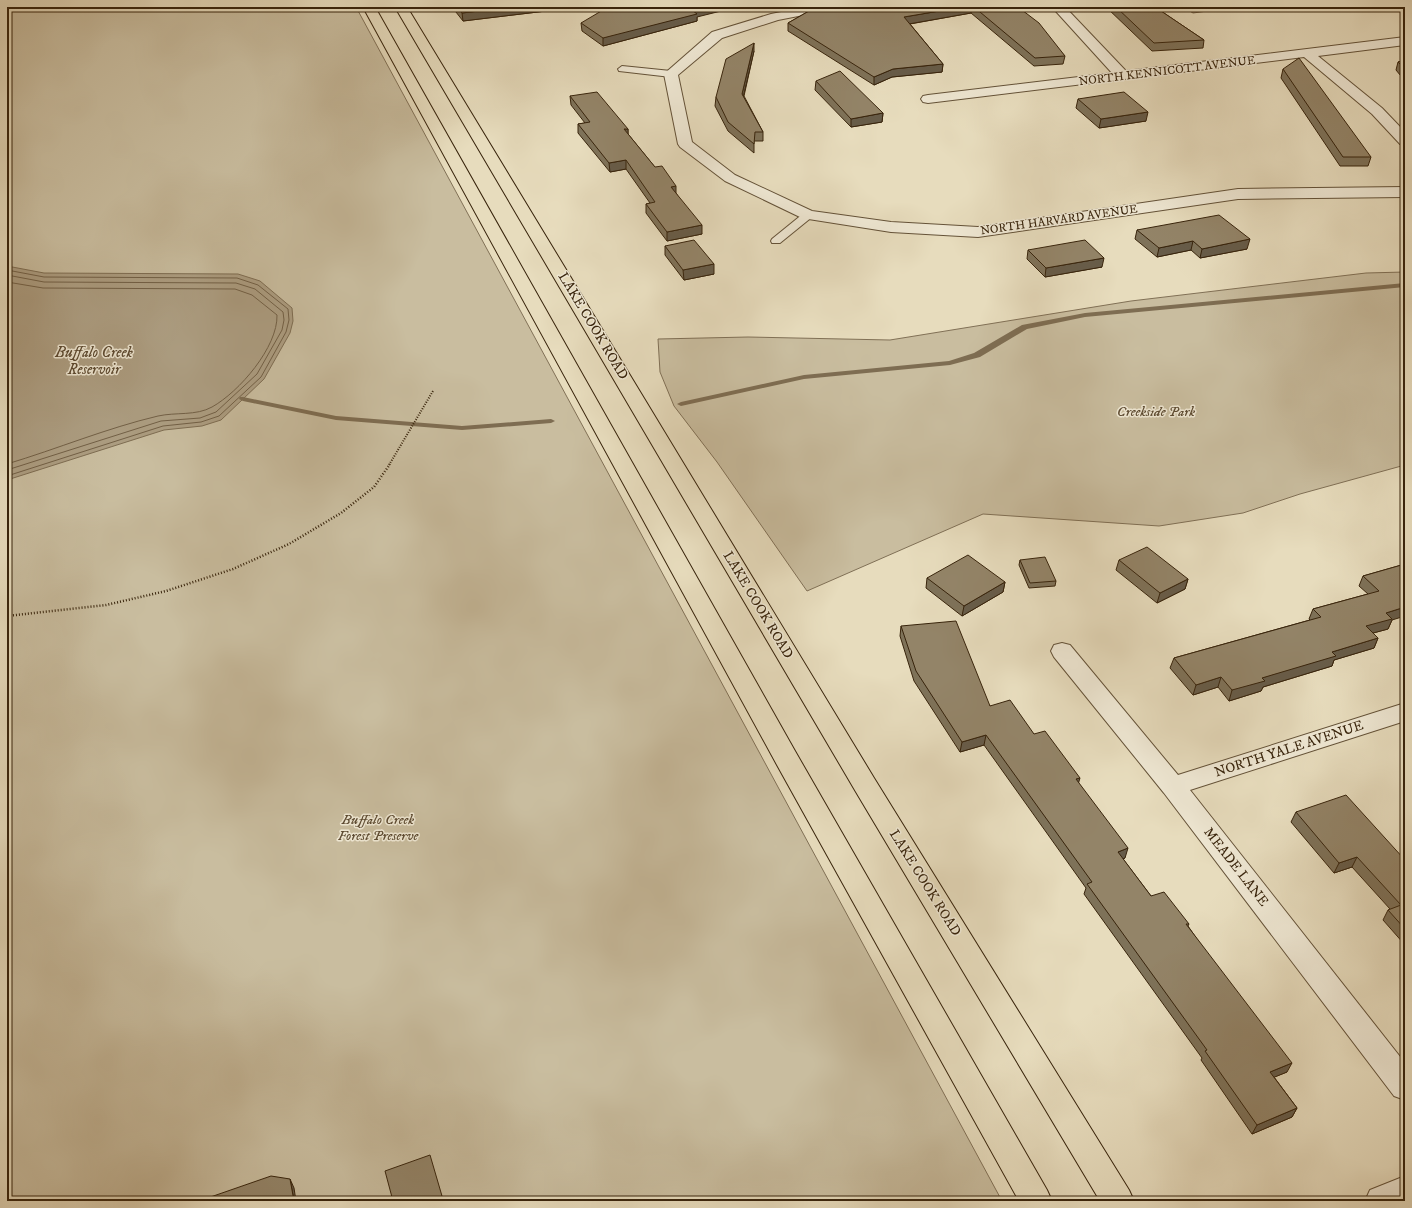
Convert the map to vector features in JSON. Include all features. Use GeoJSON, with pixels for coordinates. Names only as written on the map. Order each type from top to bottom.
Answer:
{"type":"FeatureCollection","features":[{"type":"Feature","properties":{"kind":"main road"},"geometry":{"type":"LineString","coordinates":[[369,7],[786,758],[1036,1201]]}},
{"type":"Feature","properties":{"kind":"main road","name":"LAKE COOK ROAD"},"geometry":{"type":"LineString","coordinates":[[401,7],[865,785],[1118,1201]]}},
{"type":"Feature","properties":{"kind":"street"},"geometry":{"type":"LineString","coordinates":[[671,74],[717,35],[775,17],[825,7]]}},
{"type":"Feature","properties":{"kind":"street"},"geometry":{"type":"LineString","coordinates":[[1058,7],[1123,76]]}},
{"type":"Feature","properties":{"kind":"street","name":"NORTH KENNICOTT AVENUE"},"geometry":{"type":"LineString","coordinates":[[928,99],[1405,41]]}},
{"type":"Feature","properties":{"kind":"street"},"geometry":{"type":"LineString","coordinates":[[1308,54],[1377,111],[1405,141]]}},
{"type":"Feature","properties":{"kind":"street","name":"NORTH HARVARD AVENUE"},"geometry":{"type":"LineString","coordinates":[[671,74],[685,144],[730,178],[808,215],[891,227],[978,232],[1238,194],[1405,192]]}},
{"type":"Feature","properties":{"kind":"street","name":"MEADE LANE"},"geometry":{"type":"LineString","coordinates":[[1062,651],[1173,786],[1405,1086]]}},
{"type":"Feature","properties":{"kind":"street","name":"NORTH YALE AVENUE"},"geometry":{"type":"LineString","coordinates":[[1173,786],[1405,712]]}},
{"type":"Feature","properties":{"kind":"street"},"geometry":{"type":"LineString","coordinates":[[1380,1201],[1405,1191]]}},
{"type":"Feature","properties":{"kind":"lane"},"geometry":{"type":"LineString","coordinates":[[622,69],[671,74]]}},
{"type":"Feature","properties":{"kind":"lane"},"geometry":{"type":"LineString","coordinates":[[776,241],[808,215]]}},
{"type":"Feature","properties":{"kind":"path"},"geometry":{"type":"LineString","coordinates":[[7,616],[106,605],[166,591],[233,569],[288,544],[341,512],[374,487],[385,472],[433,391]]}},
{"type":"Feature","properties":{"kind":"green space","name":"Buffalo Creek Forest Preserve"},"geometry":{"type":"Polygon","coordinates":[[[7,7],[356,7],[1002,1201],[7,1201],[7,7]]]}},
{"type":"Feature","properties":{"kind":"green space","name":"Creekside Park"},"geometry":{"type":"Polygon","coordinates":[[[1405,272],[1405,465],[1300,494],[1243,513],[1159,526],[983,514],[807,591],[717,462],[674,406],[660,372],[658,339],[748,337],[890,340],[1131,301],[1366,273],[1405,272]]]}},
{"type":"Feature","properties":{"kind":"water"},"geometry":{"type":"Polygon","coordinates":[[[1183,7],[1236,7],[1193,13],[1183,7]]]}},
{"type":"Feature","properties":{"kind":"water","name":"Buffalo Creek Reservoir"},"geometry":{"type":"Polygon","coordinates":[[[7,266],[44,273],[238,274],[260,281],[292,308],[293,321],[290,333],[264,379],[221,420],[202,426],[164,430],[7,480],[7,266]]]}},
{"type":"Feature","properties":{"kind":"building"},"geometry":{"type":"Polygon","coordinates":[[[457,7],[513,7],[462,13],[457,7]]]}},
{"type":"Feature","properties":{"kind":"building"},"geometry":{"type":"Polygon","coordinates":[[[608,7],[706,7],[692,10],[697,14],[603,38],[581,23],[608,7]]]}},
{"type":"Feature","properties":{"kind":"building"},"geometry":{"type":"Polygon","coordinates":[[[816,7],[963,7],[904,17],[943,64],[893,69],[874,77],[788,23],[816,7]]]}},
{"type":"Feature","properties":{"kind":"building"},"geometry":{"type":"Polygon","coordinates":[[[974,7],[1018,7],[1039,23],[1065,56],[1035,58],[974,7]]]}},
{"type":"Feature","properties":{"kind":"building"},"geometry":{"type":"Polygon","coordinates":[[[1116,7],[1156,7],[1204,40],[1154,43],[1116,7]]]}},
{"type":"Feature","properties":{"kind":"building"},"geometry":{"type":"Polygon","coordinates":[[[754,43],[742,94],[763,132],[755,132],[754,144],[728,122],[716,97],[726,59],[754,43]]]}},
{"type":"Feature","properties":{"kind":"building"},"geometry":{"type":"Polygon","coordinates":[[[1299,58],[1371,157],[1343,157],[1283,69],[1299,58]]]}},
{"type":"Feature","properties":{"kind":"building"},"geometry":{"type":"Polygon","coordinates":[[[1405,60],[1405,69],[1398,62],[1405,60]]]}},
{"type":"Feature","properties":{"kind":"building"},"geometry":{"type":"Polygon","coordinates":[[[840,71],[883,113],[851,119],[816,81],[840,71]]]}},
{"type":"Feature","properties":{"kind":"building"},"geometry":{"type":"Polygon","coordinates":[[[597,92],[628,129],[624,129],[655,167],[662,166],[676,186],[671,187],[702,225],[667,232],[646,204],[655,202],[626,160],[609,163],[578,124],[590,122],[570,96],[597,92]]]}},
{"type":"Feature","properties":{"kind":"building"},"geometry":{"type":"Polygon","coordinates":[[[1124,92],[1148,112],[1101,119],[1078,99],[1124,92]]]}},
{"type":"Feature","properties":{"kind":"building"},"geometry":{"type":"Polygon","coordinates":[[[1219,215],[1250,239],[1202,249],[1193,241],[1159,248],[1137,230],[1219,215]]]}},
{"type":"Feature","properties":{"kind":"building"},"geometry":{"type":"Polygon","coordinates":[[[694,240],[714,264],[683,270],[665,246],[694,240]]]}},
{"type":"Feature","properties":{"kind":"building"},"geometry":{"type":"Polygon","coordinates":[[[1085,240],[1104,258],[1046,268],[1028,250],[1085,240]]]}},
{"type":"Feature","properties":{"kind":"building"},"geometry":{"type":"Polygon","coordinates":[[[1147,547],[1188,579],[1160,593],[1119,560],[1147,547]]]}},
{"type":"Feature","properties":{"kind":"building"},"geometry":{"type":"Polygon","coordinates":[[[968,555],[1005,582],[964,606],[927,578],[968,555]]]}},
{"type":"Feature","properties":{"kind":"building"},"geometry":{"type":"Polygon","coordinates":[[[1045,557],[1056,581],[1030,583],[1020,560],[1045,557]]]}},
{"type":"Feature","properties":{"kind":"building"},"geometry":{"type":"Polygon","coordinates":[[[1405,564],[1405,607],[1386,613],[1392,619],[1366,626],[1378,638],[1332,652],[1336,656],[1262,678],[1265,681],[1232,690],[1221,677],[1196,685],[1174,658],[1321,617],[1313,609],[1379,591],[1363,576],[1405,564]]]}},
{"type":"Feature","properties":{"kind":"building"},"geometry":{"type":"Polygon","coordinates":[[[956,621],[990,706],[1010,700],[1034,734],[1045,731],[1080,778],[1076,779],[1128,848],[1118,852],[1151,896],[1164,892],[1189,924],[1186,924],[1292,1063],[1270,1072],[1297,1108],[1257,1125],[1205,1051],[1207,1050],[1087,884],[1092,882],[986,735],[962,742],[916,671],[901,626],[956,621]]]}},
{"type":"Feature","properties":{"kind":"building"},"geometry":{"type":"Polygon","coordinates":[[[1346,795],[1405,860],[1405,929],[1388,910],[1401,905],[1357,857],[1339,863],[1296,812],[1346,795]]]}},
{"type":"Feature","properties":{"kind":"building"},"geometry":{"type":"Polygon","coordinates":[[[430,1155],[442,1196],[427,1201],[393,1201],[385,1171],[430,1155]]]}},
{"type":"Feature","properties":{"kind":"building"},"geometry":{"type":"Polygon","coordinates":[[[271,1176],[290,1179],[294,1201],[199,1201],[271,1176]]]}},
{"type":"Feature","properties":{"kind":"waterway"},"geometry":{"type":"LineString","coordinates":[[681,404],[804,377],[950,363],[977,355],[1025,327],[1085,315],[1405,285]]}},
{"type":"Feature","properties":{"kind":"waterway"},"geometry":{"type":"LineString","coordinates":[[243,399],[336,418],[462,428],[551,421]]}}]}
